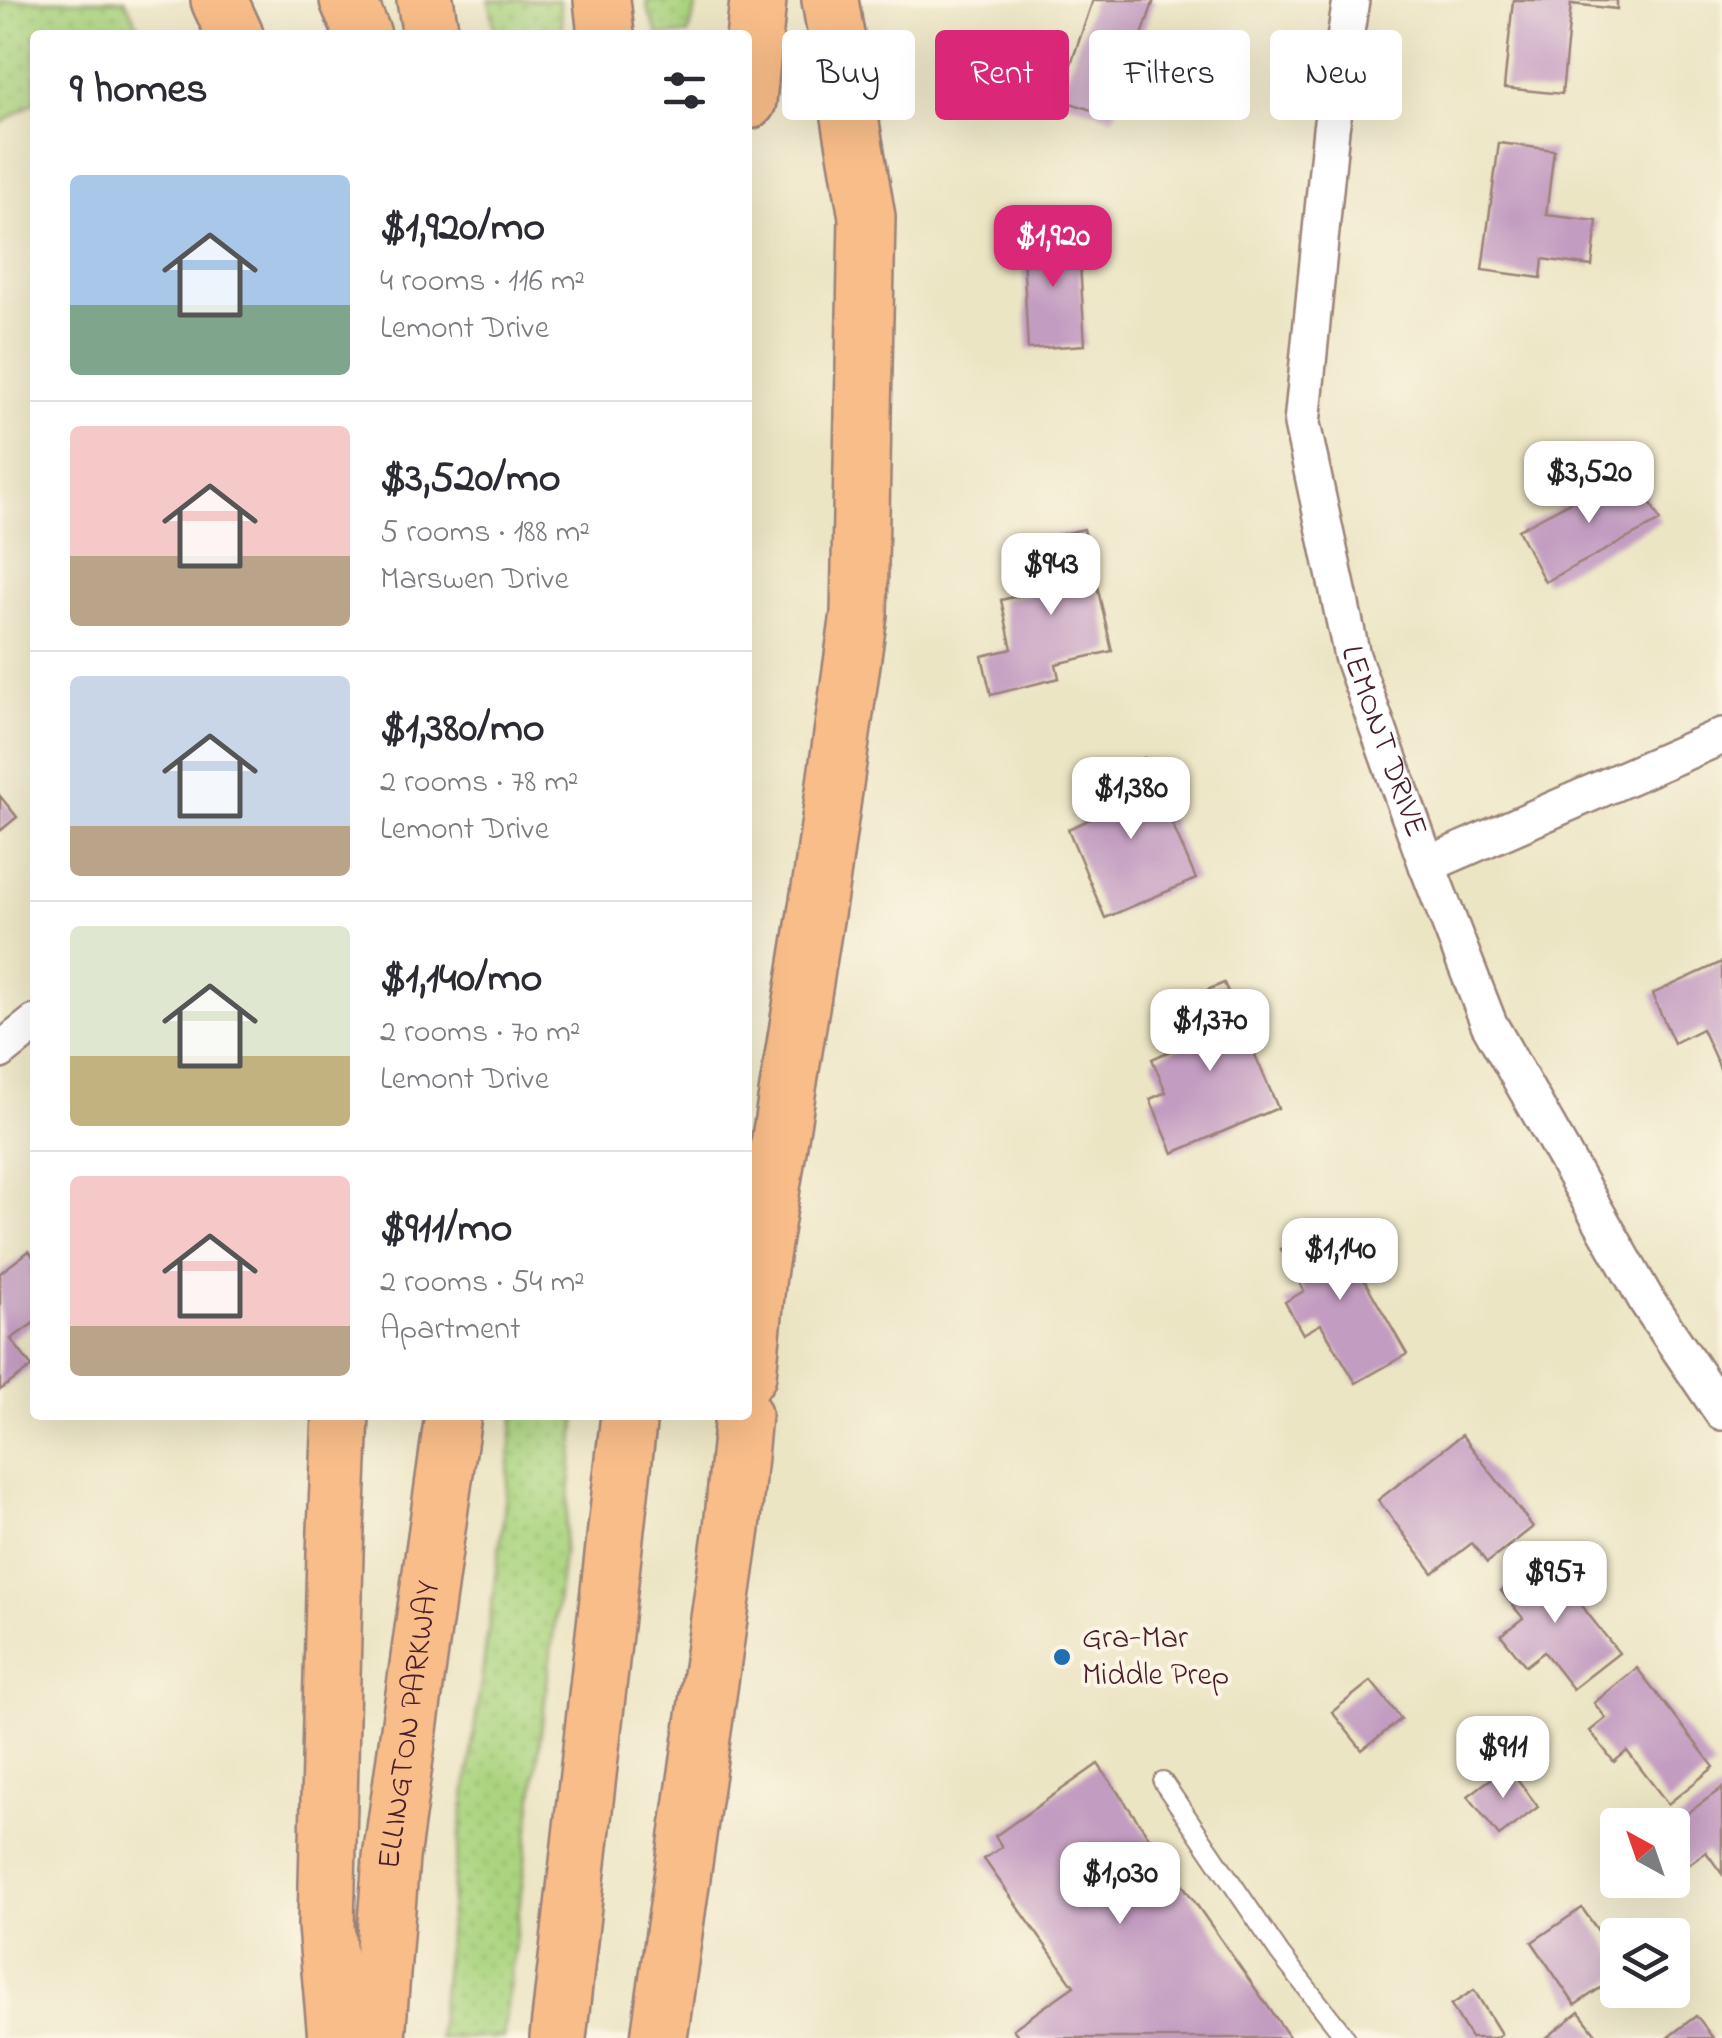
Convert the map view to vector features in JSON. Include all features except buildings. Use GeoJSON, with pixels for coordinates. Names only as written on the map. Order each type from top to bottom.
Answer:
{"type":"FeatureCollection","features":[{"type":"Feature","properties":{"kind":"highway"},"geometry":{"type":"LineString","coordinates":[[219,0],[233,30]]}},
{"type":"Feature","properties":{"kind":"highway"},"geometry":{"type":"LineString","coordinates":[[348,0],[361,30]]}},
{"type":"Feature","properties":{"kind":"highway"},"geometry":{"type":"LineString","coordinates":[[425,0],[430,30]]}},
{"type":"Feature","properties":{"kind":"highway"},"geometry":{"type":"LineString","coordinates":[[602,0],[605,30]]}},
{"type":"Feature","properties":{"kind":"highway"},"geometry":{"type":"LineString","coordinates":[[752,60],[758,0]]}},
{"type":"Feature","properties":{"kind":"highway"},"geometry":{"type":"LineString","coordinates":[[752,1335],[859,614],[867,217],[830,0]]}},
{"type":"Feature","properties":{"kind":"highway"},"geometry":{"type":"LineString","coordinates":[[336,2038],[326,1926],[341,1420]]}},
{"type":"Feature","properties":{"kind":"highway","name":"ELLINGTON PARKWAY"},"geometry":{"type":"LineString","coordinates":[[377,2038],[392,1858],[452,1420]]}},
{"type":"Feature","properties":{"kind":"highway"},"geometry":{"type":"LineString","coordinates":[[558,2038],[629,1420]]}},
{"type":"Feature","properties":{"kind":"highway"},"geometry":{"type":"LineString","coordinates":[[659,2038],[732,1528],[743,1420]]}},
{"type":"Feature","properties":{"kind":"street","name":"LEMONT DRIVE"},"geometry":{"type":"LineString","coordinates":[[1351,0],[1331,129],[1302,424],[1352,656],[1490,1024],[1648,1302],[1722,1412]]}},
{"type":"Feature","properties":{"kind":"street"},"geometry":{"type":"LineString","coordinates":[[1428,865],[1722,736]]}},
{"type":"Feature","properties":{"kind":"street"},"geometry":{"type":"LineString","coordinates":[[0,1050],[30,1027]]}},
{"type":"Feature","properties":{"kind":"lane"},"geometry":{"type":"LineString","coordinates":[[1163,1782],[1280,1954],[1346,2038]]}},
{"type":"Feature","properties":{"kind":"green space"},"geometry":{"type":"Polygon","coordinates":[[[0,0],[125,0],[140,30],[30,30],[30,105],[0,124],[0,0]]]}},
{"type":"Feature","properties":{"kind":"green space"},"geometry":{"type":"Polygon","coordinates":[[[489,0],[559,0],[562,30],[495,30],[489,0]]]}},
{"type":"Feature","properties":{"kind":"green space"},"geometry":{"type":"Polygon","coordinates":[[[647,0],[698,0],[689,30],[656,30],[647,0]]]}},
{"type":"Feature","properties":{"kind":"green space"},"geometry":{"type":"Polygon","coordinates":[[[513,1420],[576,1420],[503,2038],[438,2038],[452,1892],[513,1420]]]}},
{"type":"Feature","properties":{"kind":"place","name":"Gra-Mar Middle Prep"},"geometry":{"type":"Point","coordinates":[1062,1657]}}]}
